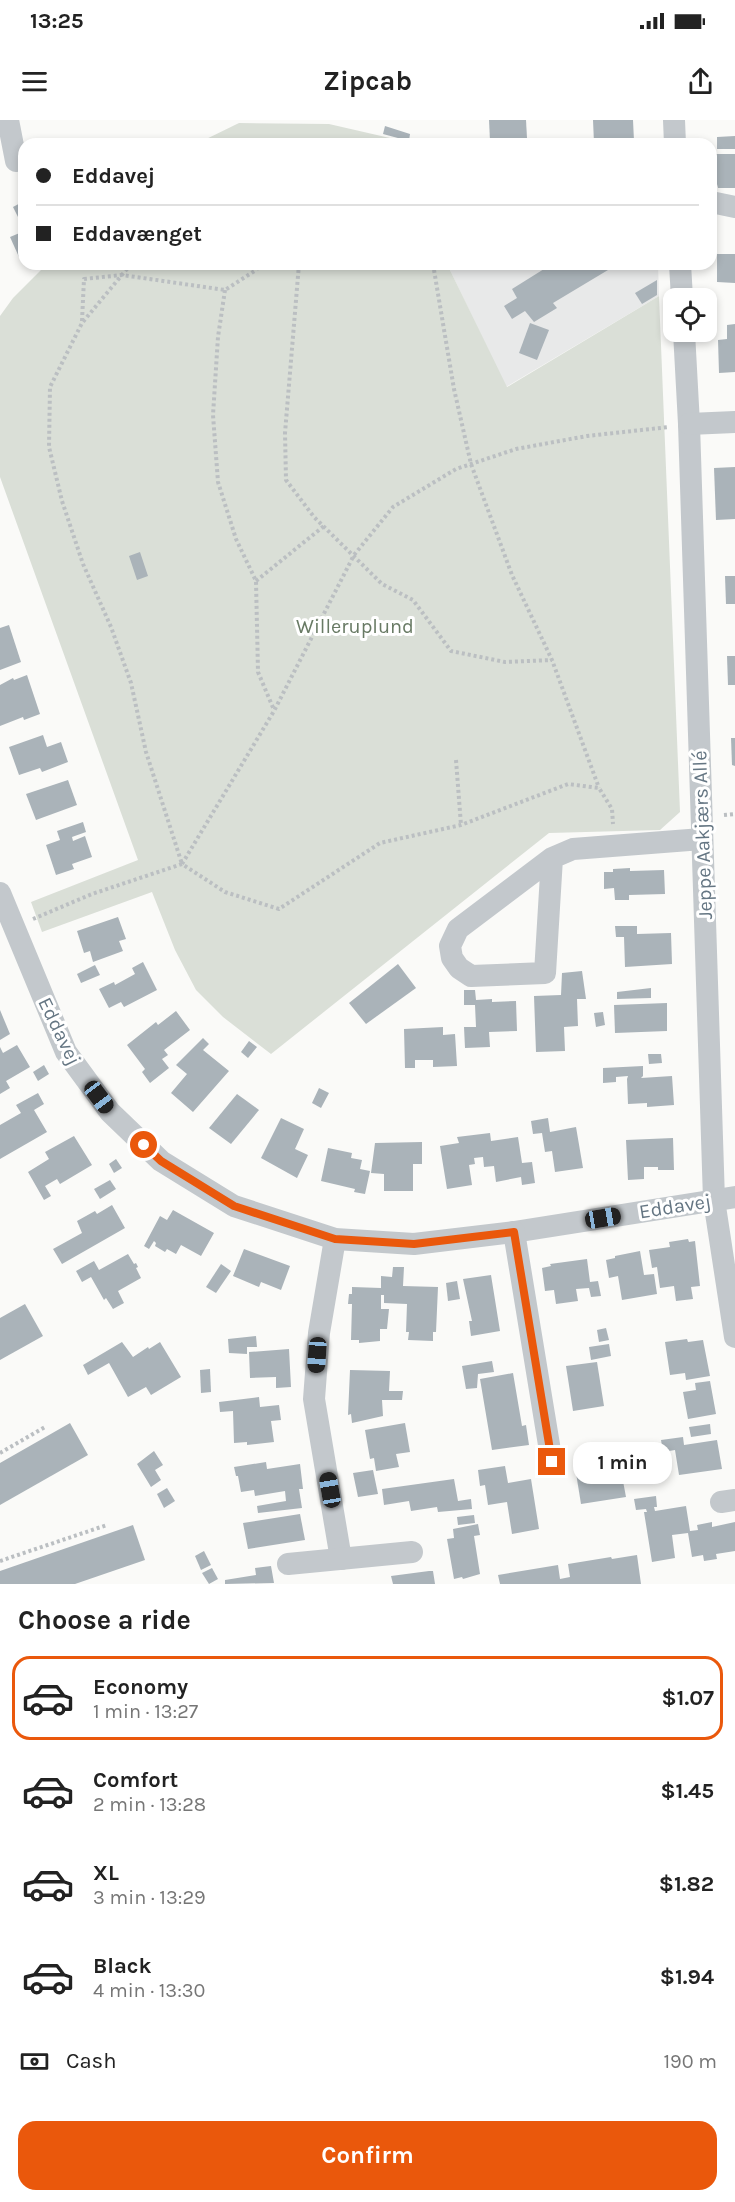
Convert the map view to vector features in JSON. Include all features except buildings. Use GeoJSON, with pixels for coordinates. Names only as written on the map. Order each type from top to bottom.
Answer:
{"type":"FeatureCollection","features":[{"type":"Feature","properties":{"kind":"street"},"geometry":{"type":"LineString","coordinates":[[8,120],[16,161]]}},
{"type":"Feature","properties":{"kind":"street"},"geometry":{"type":"LineString","coordinates":[[674,120],[675,138]]}},
{"type":"Feature","properties":{"kind":"street"},"geometry":{"type":"LineString","coordinates":[[717,203],[735,207]]}},
{"type":"Feature","properties":{"kind":"street"},"geometry":{"type":"LineString","coordinates":[[680,270],[681,288]]}},
{"type":"Feature","properties":{"kind":"street","name":"Jeppe Aakjærs Allé"},"geometry":{"type":"LineString","coordinates":[[685,342],[702,839],[735,1337]]}},
{"type":"Feature","properties":{"kind":"street"},"geometry":{"type":"LineString","coordinates":[[689,424],[735,422]]}},
{"type":"Feature","properties":{"kind":"street"},"geometry":{"type":"LineString","coordinates":[[552,858],[545,973],[471,976],[459,968],[452,958],[450,946],[458,929],[552,858],[573,849],[702,839]]}},
{"type":"Feature","properties":{"kind":"street","name":"Eddavej"},"geometry":{"type":"LineString","coordinates":[[0,892],[7,932],[66,1052],[110,1112],[161,1161],[234,1206],[335,1239],[414,1244],[514,1232],[724,1198]]}},
{"type":"Feature","properties":{"kind":"street"},"geometry":{"type":"LineString","coordinates":[[514,1232],[552,1462]]}},
{"type":"Feature","properties":{"kind":"street"},"geometry":{"type":"LineString","coordinates":[[335,1239],[319,1333],[314,1399],[341,1559]]}},
{"type":"Feature","properties":{"kind":"street"},"geometry":{"type":"LineString","coordinates":[[288,1564],[412,1552]]}},
{"type":"Feature","properties":{"kind":"path"},"geometry":{"type":"LineString","coordinates":[[125,270],[82,323],[50,387],[49,447],[62,501],[83,564],[111,627],[131,683],[146,752],[182,864],[225,892],[279,909],[380,843],[461,825],[568,784],[599,788]]}},
{"type":"Feature","properties":{"kind":"path"},"geometry":{"type":"LineString","coordinates":[[82,323],[84,279],[122,274],[225,290],[256,270]]}},
{"type":"Feature","properties":{"kind":"path"},"geometry":{"type":"LineString","coordinates":[[298,270],[285,433],[286,480],[314,517],[382,584],[413,600],[451,651],[506,662],[552,660]]}},
{"type":"Feature","properties":{"kind":"path"},"geometry":{"type":"LineString","coordinates":[[434,270],[454,389],[471,464],[512,575],[552,660],[599,788],[612,809],[615,846]]}},
{"type":"Feature","properties":{"kind":"path"},"geometry":{"type":"LineString","coordinates":[[225,290],[218,337],[213,415],[218,482],[236,539],[256,581],[258,672],[274,711]]}},
{"type":"Feature","properties":{"kind":"path"},"geometry":{"type":"LineString","coordinates":[[7,932],[92,894],[182,864],[274,711],[354,555],[393,507],[456,468],[516,449],[587,436],[689,424]]}},
{"type":"Feature","properties":{"kind":"path"},"geometry":{"type":"LineString","coordinates":[[256,581],[324,526]]}},
{"type":"Feature","properties":{"kind":"path"},"geometry":{"type":"LineString","coordinates":[[456,760],[461,825]]}},
{"type":"Feature","properties":{"kind":"path"},"geometry":{"type":"LineString","coordinates":[[0,1453],[45,1427]]}},
{"type":"Feature","properties":{"kind":"path"},"geometry":{"type":"LineString","coordinates":[[0,1561],[107,1525]]}},
{"type":"Feature","properties":{"kind":"shaded area"},"geometry":{"type":"Polygon","coordinates":[[[450,270],[658,270],[659,296],[506,387],[450,270]]]}},
{"type":"Feature","properties":{"kind":"green space"},"geometry":{"type":"Polygon","coordinates":[[[239,123],[329,124],[390,138],[208,138],[239,123]]]}},
{"type":"Feature","properties":{"kind":"green space","name":"Willeruplund"},"geometry":{"type":"Polygon","coordinates":[[[41,270],[450,270],[507,387],[659,296],[680,812],[660,830],[549,833],[271,1054],[223,1017],[196,990],[175,950],[152,892],[42,932],[31,902],[138,860],[0,477],[0,316],[13,298],[41,270]]]}},
{"type":"Feature","properties":{"kind":"route"},"geometry":{"type":"LineString","coordinates":[[144,1145],[161,1161],[234,1206],[335,1239],[414,1244],[514,1232],[552,1462]]}}]}
